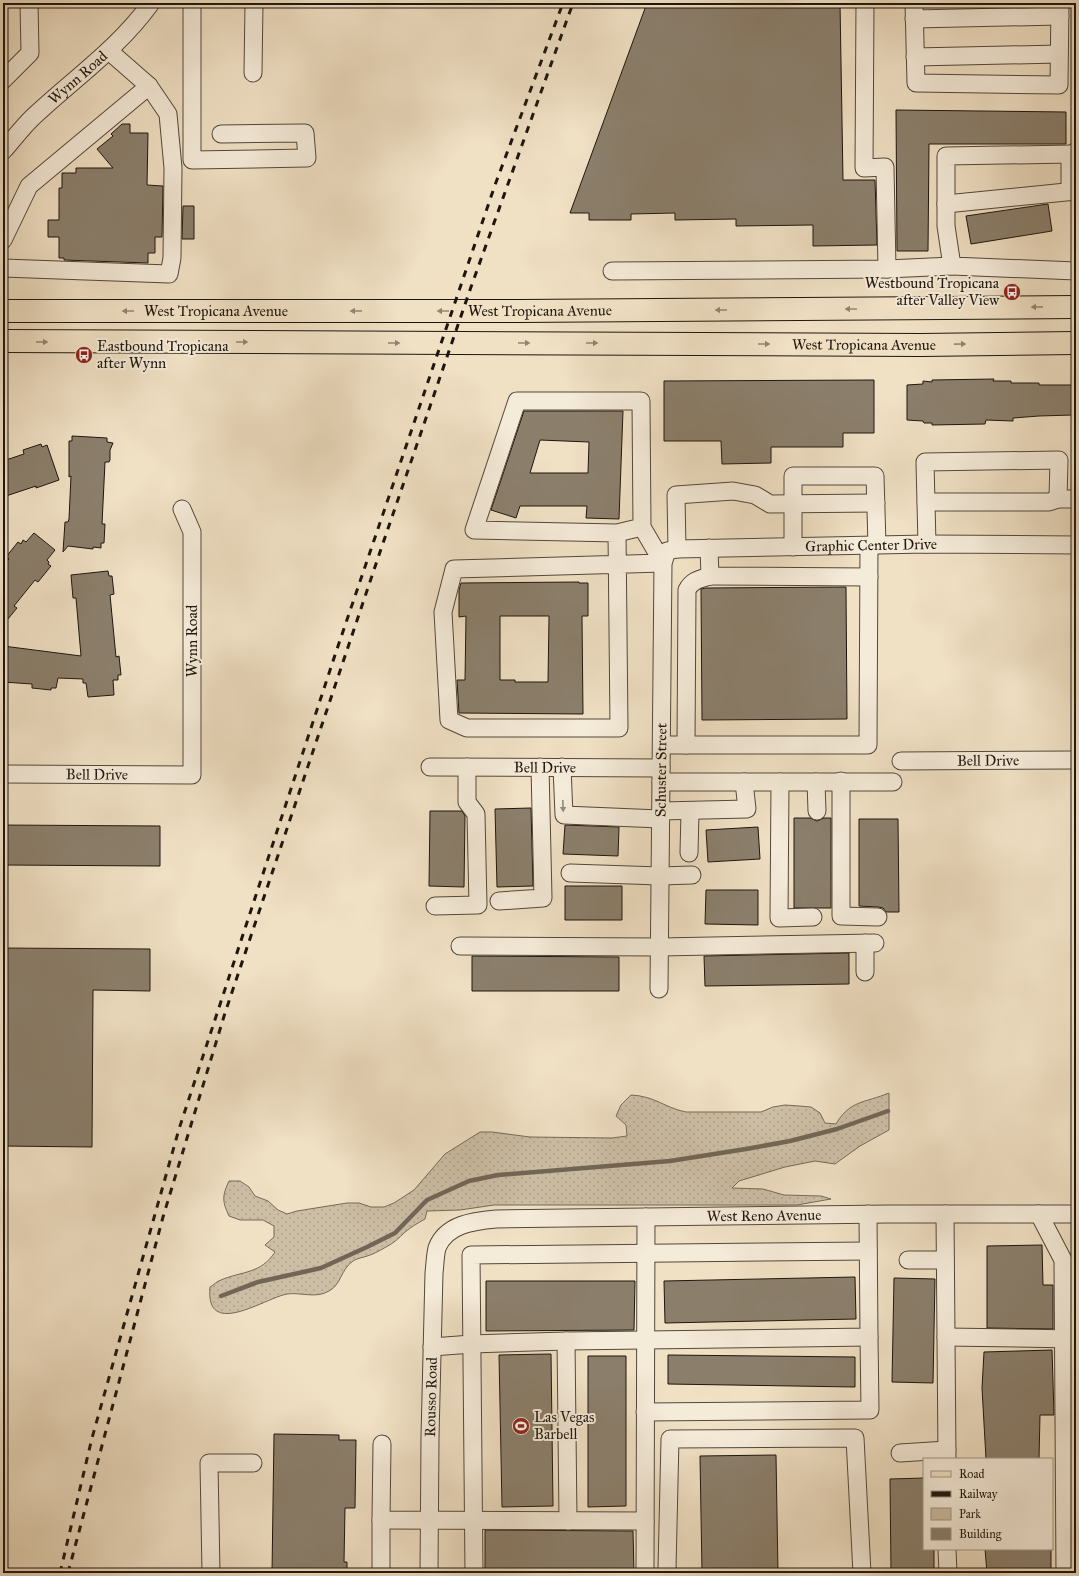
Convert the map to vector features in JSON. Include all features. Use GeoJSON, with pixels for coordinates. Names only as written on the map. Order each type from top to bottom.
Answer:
{"type":"FeatureCollection","features":[{"type":"Feature","properties":{"kind":"main road","name":"West Tropicana Avenue"},"geometry":{"type":"LineString","coordinates":[[3,311],[519,311],[1076,307]]}},
{"type":"Feature","properties":{"kind":"main road","name":"West Tropicana Avenue"},"geometry":{"type":"LineString","coordinates":[[3,342],[921,345],[1076,343]]}},
{"type":"Feature","properties":{"kind":"street"},"geometry":{"type":"LineString","coordinates":[[3,80],[30,53],[29,3]]}},
{"type":"Feature","properties":{"kind":"street","name":"Wynn Road"},"geometry":{"type":"LineString","coordinates":[[3,151],[30,120],[110,51],[140,18],[151,3]]}},
{"type":"Feature","properties":{"kind":"street"},"geometry":{"type":"LineString","coordinates":[[192,3],[192,160],[307,158],[305,133],[221,134]]}},
{"type":"Feature","properties":{"kind":"street"},"geometry":{"type":"LineString","coordinates":[[253,73],[254,3]]}},
{"type":"Feature","properties":{"kind":"street"},"geometry":{"type":"LineString","coordinates":[[865,3],[864,168],[885,167],[887,269]]}},
{"type":"Feature","properties":{"kind":"street"},"geometry":{"type":"LineString","coordinates":[[1060,9],[1059,85],[916,83],[914,11],[1060,9]]}},
{"type":"Feature","properties":{"kind":"street"},"geometry":{"type":"LineString","coordinates":[[3,268],[169,274],[172,258],[173,168],[168,114],[149,86],[110,51]]}},
{"type":"Feature","properties":{"kind":"street"},"geometry":{"type":"LineString","coordinates":[[915,57],[1059,54]]}},
{"type":"Feature","properties":{"kind":"street"},"geometry":{"type":"LineString","coordinates":[[3,240],[29,186],[149,86]]}},
{"type":"Feature","properties":{"kind":"street"},"geometry":{"type":"LineString","coordinates":[[952,266],[946,226],[946,156],[1074,152]]}},
{"type":"Feature","properties":{"kind":"street"},"geometry":{"type":"LineString","coordinates":[[946,204],[1073,191],[1069,169],[1070,159],[1074,152]]}},
{"type":"Feature","properties":{"kind":"street"},"geometry":{"type":"LineString","coordinates":[[612,271],[887,269],[952,266],[1076,271]]}},
{"type":"Feature","properties":{"kind":"street"},"geometry":{"type":"LineString","coordinates":[[642,527],[617,533],[474,530],[517,401],[641,401],[642,527],[669,555]]}},
{"type":"Feature","properties":{"kind":"street"},"geometry":{"type":"LineString","coordinates":[[927,544],[925,462],[1059,460],[1058,499]]}},
{"type":"Feature","properties":{"kind":"street"},"geometry":{"type":"LineString","coordinates":[[662,745],[868,745],[869,577],[876,502],[875,476],[793,476],[793,547]]}},
{"type":"Feature","properties":{"kind":"street","name":"Schuster Street"},"geometry":{"type":"LineString","coordinates":[[660,989],[661,775],[669,555],[676,495],[733,491],[754,494],[770,504],[793,504]]}},
{"type":"Feature","properties":{"kind":"street"},"geometry":{"type":"LineString","coordinates":[[926,502],[1050,502],[1058,499],[1076,499]]}},
{"type":"Feature","properties":{"kind":"street"},"geometry":{"type":"LineString","coordinates":[[793,504],[876,502]]}},
{"type":"Feature","properties":{"kind":"street","name":"Wynn Road"},"geometry":{"type":"LineString","coordinates":[[182,509],[192,532],[192,775]]}},
{"type":"Feature","properties":{"kind":"street"},"geometry":{"type":"LineString","coordinates":[[617,533],[618,564],[619,728],[467,728],[449,720],[443,612],[454,569],[618,564]]}},
{"type":"Feature","properties":{"kind":"street","name":"Graphic Center Drive"},"geometry":{"type":"LineString","coordinates":[[618,564],[709,548],[927,544],[1076,545]]}},
{"type":"Feature","properties":{"kind":"street"},"geometry":{"type":"LineString","coordinates":[[709,548],[710,576]]}},
{"type":"Feature","properties":{"kind":"street"},"geometry":{"type":"LineString","coordinates":[[686,745],[687,590],[690,584],[710,576],[869,577]]}},
{"type":"Feature","properties":{"kind":"street","name":"Bell Drive"},"geometry":{"type":"LineString","coordinates":[[900,761],[1076,760]]}},
{"type":"Feature","properties":{"kind":"street","name":"Bell Drive"},"geometry":{"type":"LineString","coordinates":[[430,767],[562,767],[744,782],[893,782]]}},
{"type":"Feature","properties":{"kind":"street"},"geometry":{"type":"LineString","coordinates":[[435,906],[478,905],[476,814],[467,802],[467,767]]}},
{"type":"Feature","properties":{"kind":"street"},"geometry":{"type":"LineString","coordinates":[[499,901],[543,898],[540,767]]}},
{"type":"Feature","properties":{"kind":"street"},"geometry":{"type":"LineString","coordinates":[[562,767],[564,815],[660,815],[690,810],[747,809],[744,782]]}},
{"type":"Feature","properties":{"kind":"street","name":"Bell Drive"},"geometry":{"type":"LineString","coordinates":[[3,774],[192,775]]}},
{"type":"Feature","properties":{"kind":"street"},"geometry":{"type":"LineString","coordinates":[[841,781],[841,916],[878,917]]}},
{"type":"Feature","properties":{"kind":"street"},"geometry":{"type":"LineString","coordinates":[[780,782],[779,918],[813,917]]}},
{"type":"Feature","properties":{"kind":"street"},"geometry":{"type":"LineString","coordinates":[[816,782],[818,811]]}},
{"type":"Feature","properties":{"kind":"street"},"geometry":{"type":"LineString","coordinates":[[689,853],[690,810]]}},
{"type":"Feature","properties":{"kind":"street"},"geometry":{"type":"LineString","coordinates":[[570,874],[660,876],[692,875]]}},
{"type":"Feature","properties":{"kind":"street"},"geometry":{"type":"LineString","coordinates":[[460,946],[660,947],[870,943],[865,972]]}},
{"type":"Feature","properties":{"kind":"street"},"geometry":{"type":"LineString","coordinates":[[646,1412],[870,1410],[868,1214]]}},
{"type":"Feature","properties":{"kind":"street","name":"West Reno Avenue"},"geometry":{"type":"LineString","coordinates":[[454,1228],[480,1220],[496,1219],[868,1214],[1076,1214]]}},
{"type":"Feature","properties":{"kind":"street"},"geometry":{"type":"LineString","coordinates":[[900,1452],[947,1455],[944,1214]]}},
{"type":"Feature","properties":{"kind":"street"},"geometry":{"type":"LineString","coordinates":[[1039,1214],[1062,1260],[1070,1338],[1058,1531],[1065,1573]]}},
{"type":"Feature","properties":{"kind":"street"},"geometry":{"type":"LineString","coordinates":[[646,1217],[646,1573]]}},
{"type":"Feature","properties":{"kind":"street","name":"Rousso Road"},"geometry":{"type":"LineString","coordinates":[[429,1573],[434,1273],[437,1248],[444,1237],[454,1228]]}},
{"type":"Feature","properties":{"kind":"street"},"geometry":{"type":"LineString","coordinates":[[474,1573],[471,1255],[868,1251]]}},
{"type":"Feature","properties":{"kind":"street"},"geometry":{"type":"LineString","coordinates":[[908,1260],[945,1260]]}},
{"type":"Feature","properties":{"kind":"street"},"geometry":{"type":"LineString","coordinates":[[432,1347],[472,1344],[566,1341],[869,1337]]}},
{"type":"Feature","properties":{"kind":"street"},"geometry":{"type":"LineString","coordinates":[[946,1337],[1070,1338]]}},
{"type":"Feature","properties":{"kind":"street"},"geometry":{"type":"LineString","coordinates":[[566,1341],[568,1521]]}},
{"type":"Feature","properties":{"kind":"street"},"geometry":{"type":"LineString","coordinates":[[669,1573],[667,1569],[670,1439],[824,1438],[855,1438],[862,1573]]}},
{"type":"Feature","properties":{"kind":"street"},"geometry":{"type":"LineString","coordinates":[[381,1573],[382,1444]]}},
{"type":"Feature","properties":{"kind":"street"},"geometry":{"type":"LineString","coordinates":[[211,1573],[210,1463],[254,1463]]}},
{"type":"Feature","properties":{"kind":"street"},"geometry":{"type":"LineString","coordinates":[[381,1520],[646,1521]]}},
{"type":"Feature","properties":{"kind":"street"},"geometry":{"type":"LineString","coordinates":[[947,1550],[948,1573]]}},
{"type":"Feature","properties":{"kind":"green space"},"geometry":{"type":"Polygon","coordinates":[[[889,1093],[889,1130],[860,1146],[835,1164],[815,1161],[785,1167],[739,1181],[732,1188],[763,1189],[784,1195],[821,1196],[831,1199],[797,1205],[494,1205],[460,1210],[427,1211],[425,1219],[407,1230],[392,1244],[349,1264],[336,1285],[329,1291],[319,1295],[287,1294],[252,1308],[226,1314],[217,1311],[211,1303],[210,1287],[229,1277],[257,1268],[270,1259],[275,1252],[265,1245],[274,1237],[274,1226],[263,1220],[240,1220],[229,1216],[224,1202],[224,1195],[229,1181],[240,1181],[249,1187],[255,1196],[268,1201],[278,1210],[287,1214],[347,1203],[359,1203],[371,1207],[384,1207],[394,1203],[414,1190],[445,1154],[480,1132],[530,1137],[612,1138],[627,1136],[626,1125],[616,1116],[621,1105],[631,1095],[647,1098],[686,1112],[761,1112],[773,1107],[785,1105],[811,1107],[820,1113],[825,1123],[836,1124],[841,1116],[853,1106],[889,1093]]]}},
{"type":"Feature","properties":{"kind":"building"},"geometry":{"type":"Polygon","coordinates":[[[647,3],[840,3],[843,180],[875,180],[877,245],[813,246],[813,225],[736,226],[736,219],[675,220],[675,213],[631,214],[631,220],[589,220],[589,213],[570,213],[647,3]]]}},
{"type":"Feature","properties":{"kind":"building"},"geometry":{"type":"Polygon","coordinates":[[[896,110],[1066,112],[1066,144],[929,144],[928,251],[897,251],[896,110]]]}},
{"type":"Feature","properties":{"kind":"building"},"geometry":{"type":"Polygon","coordinates":[[[122,124],[130,124],[130,133],[148,133],[147,185],[163,186],[162,237],[155,237],[155,253],[148,253],[148,263],[64,260],[64,258],[59,258],[59,237],[48,237],[48,220],[59,220],[59,188],[62,188],[62,173],[76,173],[76,168],[113,168],[97,149],[113,136],[111,134],[122,124]]]}},
{"type":"Feature","properties":{"kind":"building"},"geometry":{"type":"Polygon","coordinates":[[[1048,204],[1052,231],[971,244],[966,216],[1048,204]]]}},
{"type":"Feature","properties":{"kind":"building"},"geometry":{"type":"Polygon","coordinates":[[[183,206],[194,206],[194,239],[182,239],[183,206]]]}},
{"type":"Feature","properties":{"kind":"building"},"geometry":{"type":"Polygon","coordinates":[[[994,379],[993,381],[1011,381],[1011,383],[1072,385],[1073,415],[1013,418],[1013,421],[986,420],[985,424],[932,425],[932,423],[924,423],[923,421],[907,420],[907,385],[923,384],[923,381],[932,382],[932,380],[994,379]]]}},
{"type":"Feature","properties":{"kind":"building"},"geometry":{"type":"Polygon","coordinates":[[[874,380],[874,433],[843,433],[843,447],[771,447],[771,463],[722,464],[721,441],[664,441],[664,381],[874,380]]]}},
{"type":"Feature","properties":{"kind":"building"},"geometry":{"type":"Polygon","coordinates":[[[524,411],[623,411],[619,519],[586,518],[587,506],[520,506],[516,518],[491,510],[524,411]],[[540,440],[530,473],[588,473],[589,442],[540,440]]]}},
{"type":"Feature","properties":{"kind":"building"},"geometry":{"type":"Polygon","coordinates":[[[72,436],[107,438],[107,442],[113,443],[110,450],[110,460],[109,462],[105,462],[102,524],[105,524],[104,543],[101,543],[101,548],[93,547],[93,549],[68,546],[63,552],[65,522],[68,522],[69,519],[71,476],[69,477],[69,441],[72,441],[72,436]]]}},
{"type":"Feature","properties":{"kind":"building"},"geometry":{"type":"Polygon","coordinates":[[[41,444],[42,447],[47,445],[59,480],[3,497],[3,461],[24,454],[23,450],[41,444]]]}},
{"type":"Feature","properties":{"kind":"building"},"geometry":{"type":"Polygon","coordinates":[[[34,533],[55,550],[47,560],[49,562],[48,564],[51,566],[38,582],[35,580],[14,606],[17,608],[3,625],[3,566],[9,559],[6,557],[18,542],[21,544],[23,540],[26,542],[34,533]]]}},
{"type":"Feature","properties":{"kind":"building"},"geometry":{"type":"Polygon","coordinates":[[[108,571],[109,576],[112,576],[114,594],[110,595],[116,657],[119,656],[121,675],[118,675],[118,680],[113,680],[114,695],[88,697],[86,683],[83,683],[83,679],[58,678],[56,688],[51,688],[51,690],[32,688],[32,684],[3,682],[3,646],[81,656],[76,598],[73,598],[71,575],[108,571]]]}},
{"type":"Feature","properties":{"kind":"building"},"geometry":{"type":"Polygon","coordinates":[[[461,583],[588,583],[588,616],[582,616],[583,714],[459,713],[457,680],[465,680],[466,616],[459,617],[459,590],[461,583]],[[500,616],[500,680],[515,680],[515,682],[548,682],[549,616],[500,616]]]}},
{"type":"Feature","properties":{"kind":"building"},"geometry":{"type":"Polygon","coordinates":[[[846,587],[847,719],[702,720],[701,589],[846,587]]]}},
{"type":"Feature","properties":{"kind":"building"},"geometry":{"type":"Polygon","coordinates":[[[531,808],[533,886],[497,887],[495,809],[531,808]]]}},
{"type":"Feature","properties":{"kind":"building"},"geometry":{"type":"Polygon","coordinates":[[[430,811],[462,811],[465,816],[464,887],[429,886],[430,811]]]}},
{"type":"Feature","properties":{"kind":"building"},"geometry":{"type":"Polygon","coordinates":[[[794,818],[810,818],[817,821],[824,818],[831,818],[831,908],[794,908],[794,818]]]}},
{"type":"Feature","properties":{"kind":"building"},"geometry":{"type":"Polygon","coordinates":[[[859,819],[898,819],[899,912],[886,912],[883,908],[859,906],[859,819]]]}},
{"type":"Feature","properties":{"kind":"building"},"geometry":{"type":"Polygon","coordinates":[[[3,825],[160,826],[160,866],[3,865],[3,825]]]}},
{"type":"Feature","properties":{"kind":"building"},"geometry":{"type":"Polygon","coordinates":[[[565,825],[619,827],[618,856],[563,854],[565,825]]]}},
{"type":"Feature","properties":{"kind":"building"},"geometry":{"type":"Polygon","coordinates":[[[758,827],[760,859],[708,862],[706,830],[758,827]]]}},
{"type":"Feature","properties":{"kind":"building"},"geometry":{"type":"Polygon","coordinates":[[[565,886],[622,886],[622,920],[565,920],[565,886]]]}},
{"type":"Feature","properties":{"kind":"building"},"geometry":{"type":"Polygon","coordinates":[[[706,890],[758,890],[758,925],[705,924],[706,890]]]}},
{"type":"Feature","properties":{"kind":"building"},"geometry":{"type":"Polygon","coordinates":[[[3,948],[150,949],[150,991],[93,990],[92,1147],[3,1146],[3,948]]]}},
{"type":"Feature","properties":{"kind":"building"},"geometry":{"type":"Polygon","coordinates":[[[849,953],[849,984],[705,986],[704,956],[849,953]]]}},
{"type":"Feature","properties":{"kind":"building"},"geometry":{"type":"Polygon","coordinates":[[[472,956],[619,957],[619,991],[472,991],[472,956]]]}},
{"type":"Feature","properties":{"kind":"building"},"geometry":{"type":"Polygon","coordinates":[[[1042,1245],[1043,1285],[1053,1285],[1053,1329],[987,1328],[987,1246],[1042,1245]]]}},
{"type":"Feature","properties":{"kind":"building"},"geometry":{"type":"Polygon","coordinates":[[[855,1277],[856,1319],[665,1323],[664,1281],[855,1277]]]}},
{"type":"Feature","properties":{"kind":"building"},"geometry":{"type":"Polygon","coordinates":[[[894,1278],[935,1279],[933,1383],[892,1382],[894,1278]]]}},
{"type":"Feature","properties":{"kind":"building"},"geometry":{"type":"Polygon","coordinates":[[[486,1281],[635,1281],[634,1330],[486,1331],[486,1281]]]}},
{"type":"Feature","properties":{"kind":"building"},"geometry":{"type":"Polygon","coordinates":[[[1052,1350],[1054,1415],[1040,1415],[1039,1458],[986,1458],[982,1388],[984,1352],[1052,1350]]]}},
{"type":"Feature","properties":{"kind":"building"},"geometry":{"type":"Polygon","coordinates":[[[551,1354],[553,1506],[502,1507],[499,1355],[551,1354]]]}},
{"type":"Feature","properties":{"kind":"building"},"geometry":{"type":"Polygon","coordinates":[[[668,1355],[855,1357],[855,1387],[668,1384],[668,1355]]]}},
{"type":"Feature","properties":{"kind":"building"},"geometry":{"type":"Polygon","coordinates":[[[588,1356],[626,1356],[626,1506],[588,1507],[588,1356]]]}},
{"type":"Feature","properties":{"kind":"building"},"geometry":{"type":"Polygon","coordinates":[[[274,1434],[339,1435],[339,1440],[356,1440],[355,1508],[345,1508],[344,1562],[347,1562],[347,1573],[272,1573],[274,1434]]]}},
{"type":"Feature","properties":{"kind":"building"},"geometry":{"type":"Polygon","coordinates":[[[776,1455],[778,1573],[702,1573],[700,1456],[776,1455]]]}},
{"type":"Feature","properties":{"kind":"building"},"geometry":{"type":"Polygon","coordinates":[[[923,1478],[923,1550],[934,1550],[934,1573],[891,1573],[890,1479],[923,1478]]]}},
{"type":"Feature","properties":{"kind":"building"},"geometry":{"type":"Polygon","coordinates":[[[485,1530],[633,1531],[634,1573],[485,1573],[485,1530]]]}},
{"type":"Feature","properties":{"kind":"building"},"geometry":{"type":"Polygon","coordinates":[[[985,1550],[1051,1550],[1051,1573],[987,1573],[985,1550]]]}},
{"type":"Feature","properties":{"kind":"waterway"},"geometry":{"type":"LineString","coordinates":[[221,1296],[258,1282],[321,1268],[367,1247],[395,1233],[427,1200],[469,1181],[498,1175],[670,1161],[746,1149],[790,1141],[837,1129],[888,1111]]}},
{"type":"Feature","properties":{"kind":"railway"},"geometry":{"type":"LineString","coordinates":[[60,1573],[92,1438],[179,1129],[336,652],[495,185],[563,3]]}},
{"type":"Feature","properties":{"kind":"railway"},"geometry":{"type":"LineString","coordinates":[[68,1573],[163,1217],[225,1013],[471,287],[573,3]]}},
{"type":"Feature","properties":{"kind":"place","name":"Westbound Tropicana after Valley View"},"geometry":{"type":"Point","coordinates":[1012,292]}},
{"type":"Feature","properties":{"kind":"place","name":"Eastbound Tropicana after Wynn"},"geometry":{"type":"Point","coordinates":[84,355]}},
{"type":"Feature","properties":{"kind":"place","name":"Las Vegas Barbell"},"geometry":{"type":"Point","coordinates":[521,1426]}}]}
